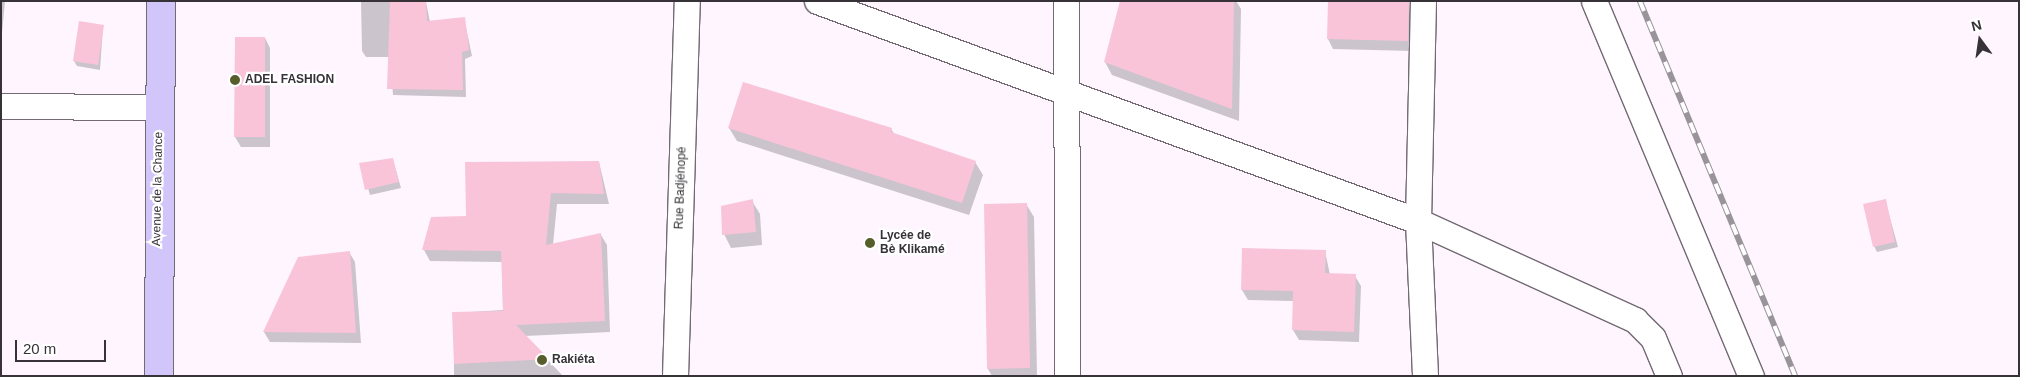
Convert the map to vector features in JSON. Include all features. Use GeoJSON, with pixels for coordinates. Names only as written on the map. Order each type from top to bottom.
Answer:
{"type":"FeatureCollection","features":[{"type":"Feature","properties":{"kind":"main road","name":"Avenue de la Chance"},"geometry":{"type":"LineString","coordinates":[[159,376],[161,1]]}},
{"type":"Feature","properties":{"kind":"street","name":"Rue Badjénopé"},"geometry":{"type":"LineString","coordinates":[[675,376],[687,1]]}},
{"type":"Feature","properties":{"kind":"street"},"geometry":{"type":"LineString","coordinates":[[817,1],[1418,221],[1635,320],[1653,338],[1669,376]]}},
{"type":"Feature","properties":{"kind":"street"},"geometry":{"type":"LineString","coordinates":[[1066,1],[1070,93],[1067,376]]}},
{"type":"Feature","properties":{"kind":"street"},"geometry":{"type":"LineString","coordinates":[[1423,1],[1418,221],[1424,376]]}},
{"type":"Feature","properties":{"kind":"street"},"geometry":{"type":"LineString","coordinates":[[1594,1],[1751,376]]}},
{"type":"Feature","properties":{"kind":"street"},"geometry":{"type":"LineString","coordinates":[[1,106],[159,107]]}},
{"type":"Feature","properties":{"kind":"building"},"geometry":{"type":"Polygon","coordinates":[[[390,1],[426,1],[427,21],[465,17],[469,50],[462,52],[463,90],[387,89],[390,1]]]}},
{"type":"Feature","properties":{"kind":"building"},"geometry":{"type":"Polygon","coordinates":[[[1120,1],[1234,1],[1232,109],[1104,62],[1120,1]]]}},
{"type":"Feature","properties":{"kind":"building"},"geometry":{"type":"Polygon","coordinates":[[[1328,1],[1409,1],[1408,41],[1327,39],[1328,1]]]}},
{"type":"Feature","properties":{"kind":"building"},"geometry":{"type":"Polygon","coordinates":[[[79,21],[104,25],[98,65],[73,61],[79,21]]]}},
{"type":"Feature","properties":{"kind":"building"},"geometry":{"type":"Polygon","coordinates":[[[235,37],[265,37],[265,137],[234,137],[235,37]]]}},
{"type":"Feature","properties":{"kind":"building"},"geometry":{"type":"Polygon","coordinates":[[[743,82],[892,128],[891,132],[976,161],[962,203],[728,128],[743,82]]]}},
{"type":"Feature","properties":{"kind":"building"},"geometry":{"type":"Polygon","coordinates":[[[393,158],[399,182],[365,190],[359,163],[393,158]]]}},
{"type":"Feature","properties":{"kind":"building"},"geometry":{"type":"Polygon","coordinates":[[[599,161],[604,194],[551,193],[546,245],[601,233],[605,321],[516,325],[549,359],[454,364],[452,312],[503,311],[501,251],[422,250],[431,217],[466,216],[465,162],[599,161]]]}},
{"type":"Feature","properties":{"kind":"building"},"geometry":{"type":"Polygon","coordinates":[[[753,199],[756,232],[722,235],[721,206],[753,199]]]}},
{"type":"Feature","properties":{"kind":"building"},"geometry":{"type":"Polygon","coordinates":[[[1886,199],[1895,242],[1873,247],[1863,204],[1886,199]]]}},
{"type":"Feature","properties":{"kind":"building"},"geometry":{"type":"Polygon","coordinates":[[[1027,203],[1030,368],[987,369],[984,204],[1027,203]]]}},
{"type":"Feature","properties":{"kind":"building"},"geometry":{"type":"Polygon","coordinates":[[[1242,248],[1326,250],[1325,273],[1356,274],[1354,332],[1292,330],[1293,291],[1241,290],[1242,248]]]}},
{"type":"Feature","properties":{"kind":"building"},"geometry":{"type":"Polygon","coordinates":[[[350,251],[356,333],[263,332],[298,257],[350,251]]]}},
{"type":"Feature","properties":{"kind":"railway"},"geometry":{"type":"LineString","coordinates":[[1640,1],[1795,376]]}},
{"type":"Feature","properties":{"kind":"place","name":"ADEL FASHION"},"geometry":{"type":"Point","coordinates":[235,80]}},
{"type":"Feature","properties":{"kind":"place","name":"Lycée de Bè Klikamé"},"geometry":{"type":"Point","coordinates":[870,243]}},
{"type":"Feature","properties":{"kind":"place","name":"Rakiéta"},"geometry":{"type":"Point","coordinates":[542,360]}}]}
